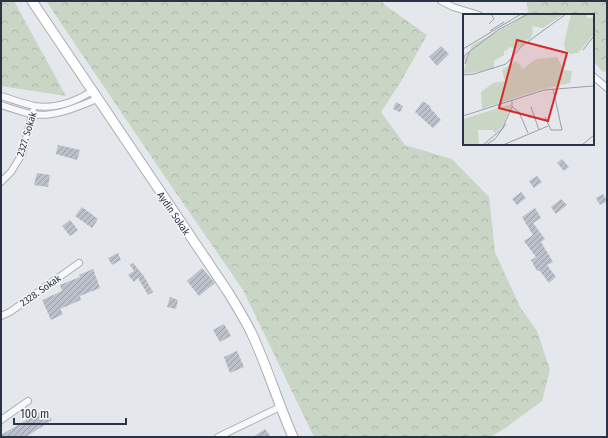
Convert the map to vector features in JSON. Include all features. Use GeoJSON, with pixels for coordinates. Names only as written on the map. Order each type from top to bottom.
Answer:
{"type":"FeatureCollection","features":[{"type":"Feature","properties":{"kind":"street","name":"Aydin Sokak"},"geometry":{"type":"LineString","coordinates":[[32,1],[228,292],[250,331],[264,362],[280,407],[294,437]]}},
{"type":"Feature","properties":{"kind":"street"},"geometry":{"type":"LineString","coordinates":[[441,1],[453,7],[476,14]]}},
{"type":"Feature","properties":{"kind":"street"},"geometry":{"type":"LineString","coordinates":[[594,77],[607,88]]}},
{"type":"Feature","properties":{"kind":"street"},"geometry":{"type":"LineString","coordinates":[[1,96],[35,106],[55,105],[78,100],[92,91]]}},
{"type":"Feature","properties":{"kind":"street"},"geometry":{"type":"LineString","coordinates":[[1,104],[32,114],[64,111],[97,99]]}},
{"type":"Feature","properties":{"kind":"street","name":"2327. Sokak"},"geometry":{"type":"LineString","coordinates":[[1,182],[11,172],[22,154],[35,106]]}},
{"type":"Feature","properties":{"kind":"street","name":"2328. Sokak"},"geometry":{"type":"LineString","coordinates":[[1,316],[10,312],[79,263]]}},
{"type":"Feature","properties":{"kind":"street"},"geometry":{"type":"LineString","coordinates":[[1,420],[28,401]]}},
{"type":"Feature","properties":{"kind":"street"},"geometry":{"type":"LineString","coordinates":[[218,437],[280,407]]}},
{"type":"Feature","properties":{"kind":"green space"},"geometry":{"type":"Polygon","coordinates":[[[1,1],[14,1],[66,96],[1,86],[1,1]]]}},
{"type":"Feature","properties":{"kind":"green space"},"geometry":{"type":"Polygon","coordinates":[[[46,1],[381,1],[427,35],[400,83],[381,112],[405,145],[452,159],[489,197],[495,252],[520,307],[537,331],[550,370],[542,401],[504,429],[490,437],[314,437],[243,290],[46,1]]]}},
{"type":"Feature","properties":{"kind":"green space"},"geometry":{"type":"Polygon","coordinates":[[[527,1],[607,1],[607,70],[603,72],[594,62],[594,14],[528,14],[527,1]]]}},
{"type":"Feature","properties":{"kind":"building"},"geometry":{"type":"Polygon","coordinates":[[[441,46],[449,54],[437,66],[429,57],[441,46]]]}},
{"type":"Feature","properties":{"kind":"building"},"geometry":{"type":"Polygon","coordinates":[[[423,101],[431,107],[430,108],[441,120],[433,128],[415,112],[423,101]]]}},
{"type":"Feature","properties":{"kind":"building"},"geometry":{"type":"Polygon","coordinates":[[[396,102],[403,106],[400,112],[393,109],[396,102]]]}},
{"type":"Feature","properties":{"kind":"building"},"geometry":{"type":"Polygon","coordinates":[[[58,145],[80,150],[77,160],[56,154],[58,145]]]}},
{"type":"Feature","properties":{"kind":"building"},"geometry":{"type":"Polygon","coordinates":[[[562,159],[569,167],[564,171],[557,163],[562,159]]]}},
{"type":"Feature","properties":{"kind":"building"},"geometry":{"type":"Polygon","coordinates":[[[37,173],[50,175],[48,187],[34,185],[37,173]]]}},
{"type":"Feature","properties":{"kind":"building"},"geometry":{"type":"Polygon","coordinates":[[[537,176],[542,182],[534,188],[529,181],[537,176]]]}},
{"type":"Feature","properties":{"kind":"building"},"geometry":{"type":"Polygon","coordinates":[[[521,192],[526,198],[517,205],[512,199],[521,192]]]}},
{"type":"Feature","properties":{"kind":"building"},"geometry":{"type":"Polygon","coordinates":[[[603,194],[607,201],[600,205],[596,198],[603,194]]]}},
{"type":"Feature","properties":{"kind":"building"},"geometry":{"type":"Polygon","coordinates":[[[561,199],[567,205],[556,214],[551,207],[561,199]]]}},
{"type":"Feature","properties":{"kind":"building"},"geometry":{"type":"Polygon","coordinates":[[[82,207],[98,219],[92,228],[75,216],[82,207]]]}},
{"type":"Feature","properties":{"kind":"building"},"geometry":{"type":"Polygon","coordinates":[[[535,208],[541,218],[533,223],[545,239],[541,242],[553,262],[547,265],[556,277],[549,283],[539,270],[537,271],[531,260],[536,257],[524,241],[533,235],[522,217],[535,208]]]}},
{"type":"Feature","properties":{"kind":"building"},"geometry":{"type":"Polygon","coordinates":[[[70,220],[78,230],[70,236],[62,226],[70,220]]]}},
{"type":"Feature","properties":{"kind":"building"},"geometry":{"type":"Polygon","coordinates":[[[118,253],[121,260],[112,265],[108,258],[118,253]]]}},
{"type":"Feature","properties":{"kind":"building"},"geometry":{"type":"Polygon","coordinates":[[[133,263],[143,275],[153,292],[148,295],[138,278],[134,282],[128,275],[134,271],[130,265],[133,263]]]}},
{"type":"Feature","properties":{"kind":"building"},"geometry":{"type":"Polygon","coordinates":[[[202,268],[215,283],[199,296],[187,281],[202,268]]]}},
{"type":"Feature","properties":{"kind":"building"},"geometry":{"type":"Polygon","coordinates":[[[93,269],[100,288],[80,296],[81,300],[60,309],[63,314],[51,320],[42,300],[62,291],[60,285],[80,277],[79,275],[93,269]]]}},
{"type":"Feature","properties":{"kind":"building"},"geometry":{"type":"Polygon","coordinates":[[[170,297],[178,300],[176,309],[167,307],[170,297]]]}},
{"type":"Feature","properties":{"kind":"building"},"geometry":{"type":"Polygon","coordinates":[[[224,324],[231,336],[220,342],[213,330],[224,324]]]}},
{"type":"Feature","properties":{"kind":"building"},"geometry":{"type":"Polygon","coordinates":[[[237,351],[244,367],[230,373],[224,357],[237,351]]]}},
{"type":"Feature","properties":{"kind":"building"},"geometry":{"type":"Polygon","coordinates":[[[45,409],[52,420],[26,437],[1,437],[1,435],[45,409]]]}},
{"type":"Feature","properties":{"kind":"building"},"geometry":{"type":"Polygon","coordinates":[[[265,429],[271,437],[253,437],[265,429]]]}}]}
